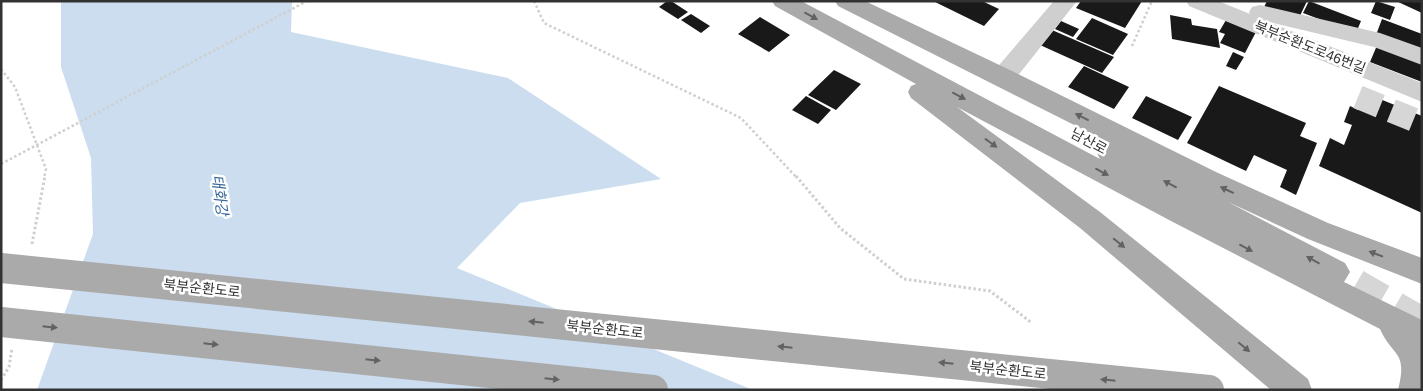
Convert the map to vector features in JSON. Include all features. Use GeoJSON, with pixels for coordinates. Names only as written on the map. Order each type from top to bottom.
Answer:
{"type":"FeatureCollection","features":[{"type":"Feature","properties":{"kind":"main road"},"geometry":{"type":"LineString","coordinates":[[784,1],[1220,234],[1422,335]]}},
{"type":"Feature","properties":{"kind":"main road","name":"남산로"},"geometry":{"type":"LineString","coordinates":[[820,1],[1248,225],[1356,284]]}},
{"type":"Feature","properties":{"kind":"main road"},"geometry":{"type":"LineString","coordinates":[[846,1],[1003,77],[1224,189],[1318,231],[1422,271]]}},
{"type":"Feature","properties":{"kind":"main road"},"geometry":{"type":"LineString","coordinates":[[839,32],[1009,157],[1090,220],[1296,390]]}},
{"type":"Feature","properties":{"kind":"main road","name":"북부순환도로"},"geometry":{"type":"LineString","coordinates":[[1,268],[1209,390]]}},
{"type":"Feature","properties":{"kind":"main road"},"geometry":{"type":"LineString","coordinates":[[1374,312],[1391,324],[1415,349],[1421,370],[1420,380],[1414,390]]}},
{"type":"Feature","properties":{"kind":"main road"},"geometry":{"type":"LineString","coordinates":[[8,330],[653,390]]}},
{"type":"Feature","properties":{"kind":"street"},"geometry":{"type":"LineString","coordinates":[[1003,77],[1066,1]]}},
{"type":"Feature","properties":{"kind":"street","name":"북부순환도로46번길"},"geometry":{"type":"LineString","coordinates":[[1197,1],[1243,9],[1422,93]]}},
{"type":"Feature","properties":{"kind":"street"},"geometry":{"type":"LineString","coordinates":[[1243,9],[1380,41],[1422,57]]}},
{"type":"Feature","properties":{"kind":"path"},"geometry":{"type":"LineString","coordinates":[[1,164],[307,1]]}},
{"type":"Feature","properties":{"kind":"path"},"geometry":{"type":"LineString","coordinates":[[534,1],[544,22],[741,118],[787,166],[840,228],[904,279],[945,286],[990,290],[1032,323]]}},
{"type":"Feature","properties":{"kind":"path"},"geometry":{"type":"LineString","coordinates":[[1132,46],[1152,1]]}},
{"type":"Feature","properties":{"kind":"path"},"geometry":{"type":"LineString","coordinates":[[1,69],[15,87],[46,169],[32,245]]}},
{"type":"Feature","properties":{"kind":"path"},"geometry":{"type":"LineString","coordinates":[[1,380],[9,367],[8,330]]}},
{"type":"Feature","properties":{"kind":"water","name":"태화강"},"geometry":{"type":"Polygon","coordinates":[[[61,1],[292,1],[291,32],[508,78],[661,179],[520,203],[457,268],[753,390],[37,390],[93,234],[91,158],[61,67],[61,1]]]}},
{"type":"Feature","properties":{"kind":"building"},"geometry":{"type":"Polygon","coordinates":[[[667,1],[671,1],[688,12],[678,19],[659,7],[667,1]]]}},
{"type":"Feature","properties":{"kind":"building"},"geometry":{"type":"Polygon","coordinates":[[[933,1],[982,1],[999,9],[984,26],[933,1]]]}},
{"type":"Feature","properties":{"kind":"building"},"geometry":{"type":"Polygon","coordinates":[[[1081,1],[1142,1],[1125,28],[1076,8],[1081,1]]]}},
{"type":"Feature","properties":{"kind":"building"},"geometry":{"type":"Polygon","coordinates":[[[1267,1],[1307,1],[1298,20],[1264,7],[1267,1]]]}},
{"type":"Feature","properties":{"kind":"building"},"geometry":{"type":"Polygon","coordinates":[[[1309,1],[1361,21],[1356,33],[1303,13],[1309,1]]]}},
{"type":"Feature","properties":{"kind":"building"},"geometry":{"type":"Polygon","coordinates":[[[1376,1],[1395,7],[1390,20],[1371,13],[1376,1]]]}},
{"type":"Feature","properties":{"kind":"building"},"geometry":{"type":"Polygon","coordinates":[[[1396,1],[1422,1],[1422,13],[1396,1]]]}},
{"type":"Feature","properties":{"kind":"building"},"geometry":{"type":"Polygon","coordinates":[[[691,14],[710,26],[701,33],[681,20],[691,14]]]}},
{"type":"Feature","properties":{"kind":"building"},"geometry":{"type":"Polygon","coordinates":[[[1170,15],[1191,19],[1192,25],[1217,29],[1220,48],[1172,39],[1170,15]]]}},
{"type":"Feature","properties":{"kind":"building"},"geometry":{"type":"Polygon","coordinates":[[[760,17],[790,35],[769,52],[738,34],[760,17]]]}},
{"type":"Feature","properties":{"kind":"building"},"geometry":{"type":"Polygon","coordinates":[[[1092,18],[1128,34],[1113,55],[1076,39],[1092,18]]]}},
{"type":"Feature","properties":{"kind":"building"},"geometry":{"type":"Polygon","coordinates":[[[1382,19],[1422,34],[1422,53],[1376,35],[1382,19]]]}},
{"type":"Feature","properties":{"kind":"building"},"geometry":{"type":"Polygon","coordinates":[[[1226,20],[1256,32],[1245,53],[1220,43],[1225,34],[1219,32],[1226,20]]]}},
{"type":"Feature","properties":{"kind":"building"},"geometry":{"type":"Polygon","coordinates":[[[1061,21],[1079,29],[1073,37],[1055,29],[1061,21]]]}},
{"type":"Feature","properties":{"kind":"building"},"geometry":{"type":"Polygon","coordinates":[[[1052,30],[1114,57],[1102,73],[1040,45],[1052,30]]]}},
{"type":"Feature","properties":{"kind":"building"},"geometry":{"type":"Polygon","coordinates":[[[1378,43],[1422,61],[1422,82],[1370,62],[1378,43]]]}},
{"type":"Feature","properties":{"kind":"building"},"geometry":{"type":"Polygon","coordinates":[[[1233,52],[1244,57],[1236,70],[1226,66],[1233,52]]]}},
{"type":"Feature","properties":{"kind":"building"},"geometry":{"type":"Polygon","coordinates":[[[1084,66],[1129,87],[1114,109],[1068,87],[1084,66]]]}},
{"type":"Feature","properties":{"kind":"building"},"geometry":{"type":"Polygon","coordinates":[[[834,70],[861,84],[836,110],[808,95],[834,70]]]}},
{"type":"Feature","properties":{"kind":"building"},"geometry":{"type":"Polygon","coordinates":[[[1219,86],[1306,123],[1300,136],[1317,143],[1296,195],[1280,187],[1287,170],[1254,155],[1246,171],[1187,143],[1219,86]]]}},
{"type":"Feature","properties":{"kind":"building"},"geometry":{"type":"Polygon","coordinates":[[[1365,93],[1422,116],[1422,213],[1319,166],[1330,138],[1344,145],[1352,125],[1344,122],[1350,106],[1358,110],[1365,93]]]}},
{"type":"Feature","properties":{"kind":"building"},"geometry":{"type":"Polygon","coordinates":[[[806,96],[831,110],[818,124],[792,110],[806,96]]]}},
{"type":"Feature","properties":{"kind":"building"},"geometry":{"type":"Polygon","coordinates":[[[1146,96],[1192,117],[1178,140],[1132,118],[1146,96]]]}},
{"type":"Feature","properties":{"kind":"tunnel"},"geometry":{"type":"LineString","coordinates":[[1358,97],[1422,123]]}},
{"type":"Feature","properties":{"kind":"tunnel"},"geometry":{"type":"LineString","coordinates":[[1356,284],[1422,322]]}}]}
